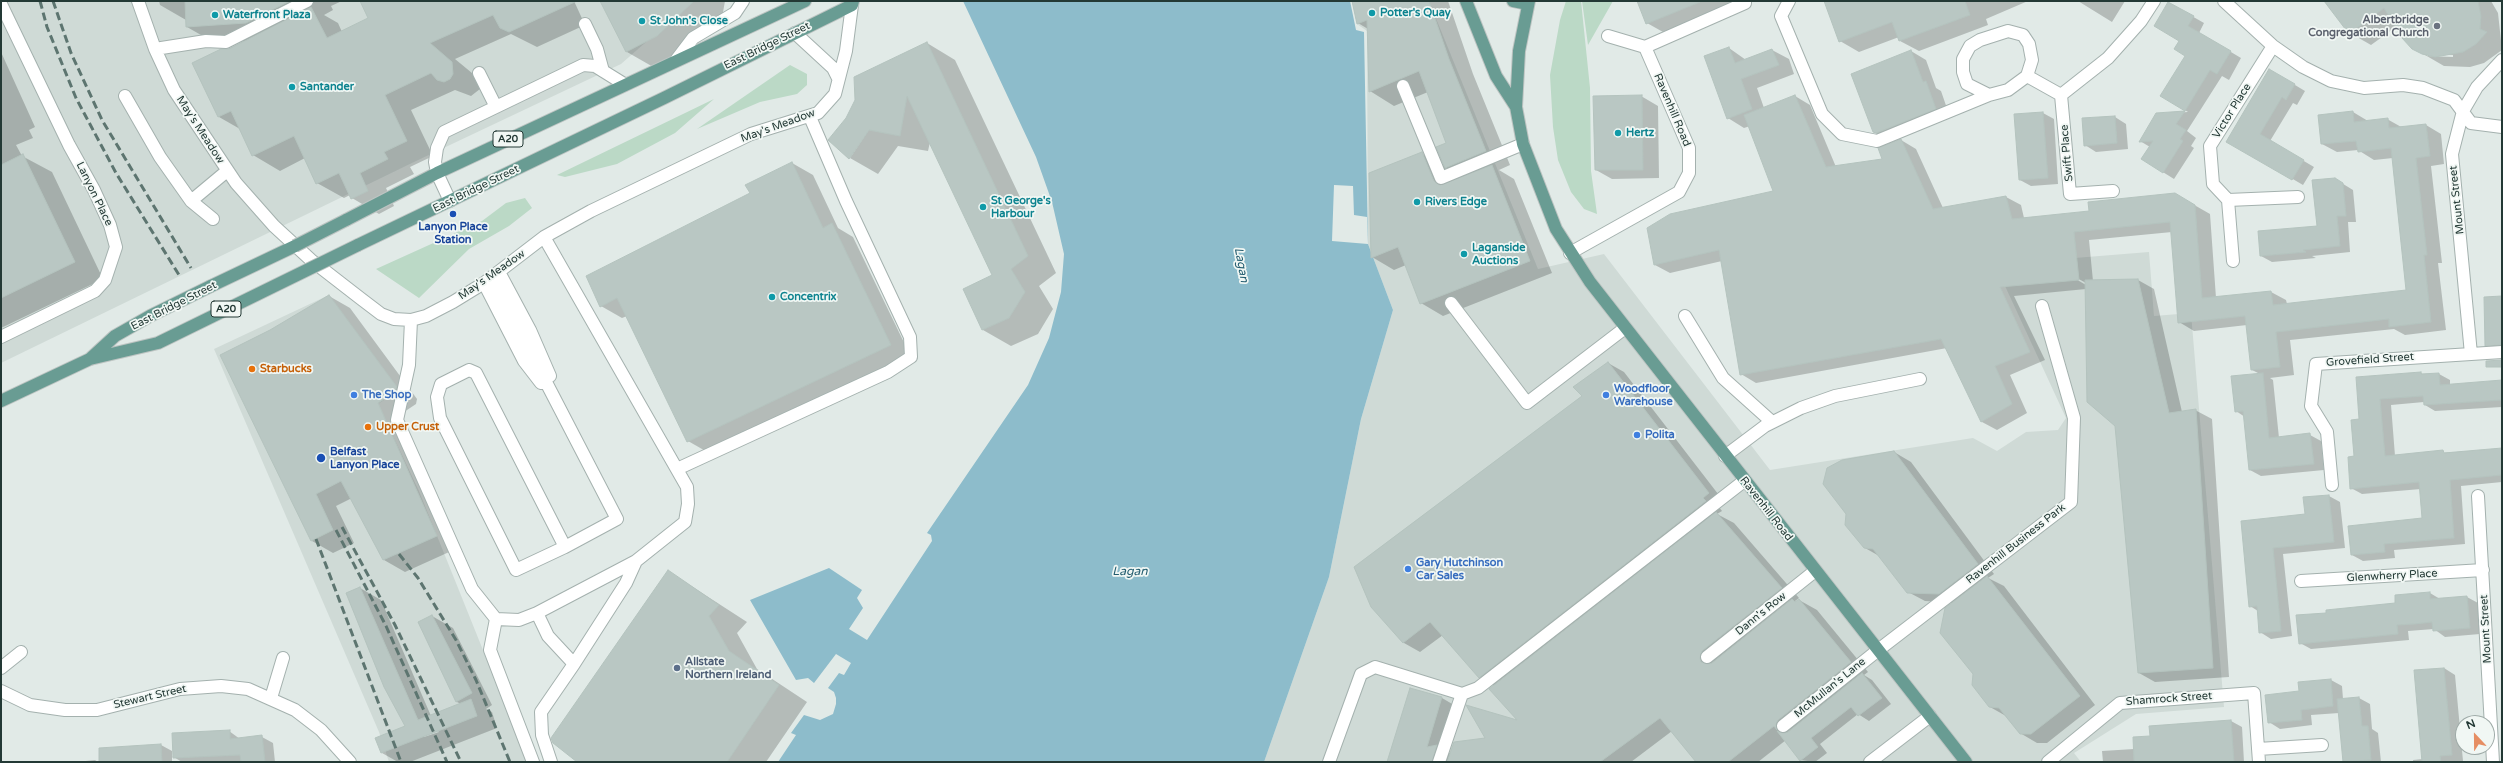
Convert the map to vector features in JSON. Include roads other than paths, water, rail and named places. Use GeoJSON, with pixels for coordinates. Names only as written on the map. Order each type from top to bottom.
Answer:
{"type":"FeatureCollection","features":[{"type":"Feature","properties":{"kind":"main road","name":"East Bridge Street"},"geometry":{"type":"LineString","coordinates":[[90,359],[115,336],[150,316],[438,173],[677,59],[805,1]]}},
{"type":"Feature","properties":{"kind":"main road"},"geometry":{"type":"LineString","coordinates":[[1466,1],[1496,76],[1516,107]]}},
{"type":"Feature","properties":{"kind":"main road"},"geometry":{"type":"LineString","coordinates":[[1513,1],[1528,2]]}},
{"type":"Feature","properties":{"kind":"main road","name":"Ravenhill Road"},"geometry":{"type":"LineString","coordinates":[[1528,2],[1519,51],[1516,107],[1523,144],[1546,207],[1570,252],[1625,328],[1877,651],[1966,762]]}},
{"type":"Feature","properties":{"kind":"main road","name":"East Bridge Street"},"geometry":{"type":"LineString","coordinates":[[1,402],[90,359],[158,343],[795,33],[852,3]]}},
{"type":"Feature","properties":{"kind":"street","name":"May's Meadow"},"geometry":{"type":"LineString","coordinates":[[138,1],[155,48],[174,90],[227,172],[274,226],[311,260],[381,314],[394,319],[411,320],[426,316],[453,302],[491,278],[544,237],[591,211],[751,134],[810,117],[818,113],[834,94],[846,51],[852,3]]}},
{"type":"Feature","properties":{"kind":"street"},"geometry":{"type":"LineString","coordinates":[[155,48],[206,41],[226,42],[307,1]]}},
{"type":"Feature","properties":{"kind":"street"},"geometry":{"type":"LineString","coordinates":[[677,59],[694,38],[736,14],[743,1]]}},
{"type":"Feature","properties":{"kind":"street"},"geometry":{"type":"LineString","coordinates":[[1608,36],[1645,47],[1745,3],[1745,1]]}},
{"type":"Feature","properties":{"kind":"street"},"geometry":{"type":"LineString","coordinates":[[1790,1],[1781,16],[1822,114],[1842,134],[1877,141],[1989,95],[2008,90],[2027,76],[2032,60],[2029,44],[2022,35],[2008,31],[1980,40],[1970,46],[1963,59],[1963,72],[1967,84],[1989,95]]}},
{"type":"Feature","properties":{"kind":"street"},"geometry":{"type":"LineString","coordinates":[[2027,76],[2062,95],[2108,58],[2141,21],[2154,1]]}},
{"type":"Feature","properties":{"kind":"street"},"geometry":{"type":"LineString","coordinates":[[2224,1],[2273,46],[2303,67],[2331,81],[2364,88],[2403,85],[2422,88],[2454,100],[2471,123],[2502,127]]}},
{"type":"Feature","properties":{"kind":"street","name":"Lanyon Place"},"geometry":{"type":"LineString","coordinates":[[1,4],[69,145],[94,190],[110,225],[116,248],[105,280],[95,291],[1,337]]}},
{"type":"Feature","properties":{"kind":"street"},"geometry":{"type":"LineString","coordinates":[[585,24],[597,49],[603,71]]}},
{"type":"Feature","properties":{"kind":"street"},"geometry":{"type":"LineString","coordinates":[[795,33],[833,68],[838,78]]}},
{"type":"Feature","properties":{"kind":"street","name":"Victor Place"},"geometry":{"type":"LineString","coordinates":[[2228,200],[2213,184],[2210,146],[2273,46]]}},
{"type":"Feature","properties":{"kind":"street","name":"Ravenhill Road"},"geometry":{"type":"LineString","coordinates":[[1570,252],[1679,192],[1689,173],[1689,148],[1645,47]]}},
{"type":"Feature","properties":{"kind":"street","name":"Mount Street"},"geometry":{"type":"LineString","coordinates":[[2472,354],[2452,154],[2463,112],[2477,87],[2502,60]]}},
{"type":"Feature","properties":{"kind":"street"},"geometry":{"type":"LineString","coordinates":[[450,201],[438,173],[435,155],[444,132],[583,65],[595,66],[624,84]]}},
{"type":"Feature","properties":{"kind":"street"},"geometry":{"type":"LineString","coordinates":[[480,73],[496,107]]}},
{"type":"Feature","properties":{"kind":"street"},"geometry":{"type":"LineString","coordinates":[[1403,86],[1441,178],[1523,144]]}},
{"type":"Feature","properties":{"kind":"street","name":"Swift Place"},"geometry":{"type":"LineString","coordinates":[[2062,95],[2070,194],[2112,191]]}},
{"type":"Feature","properties":{"kind":"street"},"geometry":{"type":"LineString","coordinates":[[124,96],[160,157],[191,202],[213,218]]}},
{"type":"Feature","properties":{"kind":"street"},"geometry":{"type":"LineString","coordinates":[[677,469],[888,372],[911,357],[910,337],[846,201],[810,117]]}},
{"type":"Feature","properties":{"kind":"street"},"geometry":{"type":"LineString","coordinates":[[191,202],[227,172]]}},
{"type":"Feature","properties":{"kind":"street"},"geometry":{"type":"LineString","coordinates":[[2233,261],[2228,200],[2298,197]]}},
{"type":"Feature","properties":{"kind":"street"},"geometry":{"type":"LineString","coordinates":[[496,620],[519,620],[537,613],[636,561],[685,522],[687,487],[544,237]]}},
{"type":"Feature","properties":{"kind":"street"},"geometry":{"type":"LineString","coordinates":[[491,278],[549,370],[553,395]]}},
{"type":"Feature","properties":{"kind":"street"},"geometry":{"type":"LineString","coordinates":[[491,278],[524,361],[536,378],[553,395],[617,519],[565,547],[516,570],[440,418],[437,397],[441,384],[469,370],[476,373],[565,547]]}},
{"type":"Feature","properties":{"kind":"street"},"geometry":{"type":"LineString","coordinates":[[1451,303],[1527,403],[1625,328]]}},
{"type":"Feature","properties":{"kind":"street","name":"Ravenhill Business Park"},"geometry":{"type":"LineString","coordinates":[[1877,651],[2071,502],[2074,418],[2042,306]]}},
{"type":"Feature","properties":{"kind":"street"},"geometry":{"type":"LineString","coordinates":[[1685,316],[1723,378],[1772,422]]}},
{"type":"Feature","properties":{"kind":"street"},"geometry":{"type":"LineString","coordinates":[[411,320],[408,366],[396,420],[472,589],[496,620],[490,650],[533,762]]}},
{"type":"Feature","properties":{"kind":"street","name":"Grovefield Street"},"geometry":{"type":"LineString","coordinates":[[2332,485],[2327,432],[2311,406],[2316,364],[2502,352]]}},
{"type":"Feature","properties":{"kind":"street"},"geometry":{"type":"LineString","coordinates":[[1725,456],[1772,422],[1801,408],[1835,396],[1920,379]]}},
{"type":"Feature","properties":{"kind":"street"},"geometry":{"type":"LineString","coordinates":[[1329,762],[1361,674],[1375,667],[1462,694],[1478,688],[1744,481]]}},
{"type":"Feature","properties":{"kind":"street","name":"Mount Street"},"geometry":{"type":"LineString","coordinates":[[2478,496],[2482,570],[2497,733],[2493,762]]}},
{"type":"Feature","properties":{"kind":"street"},"geometry":{"type":"LineString","coordinates":[[551,762],[542,735],[540,712],[574,664],[626,582],[636,561]]}},
{"type":"Feature","properties":{"kind":"street","name":"Glenwherry Place"},"geometry":{"type":"LineString","coordinates":[[2301,581],[2482,570]]}},
{"type":"Feature","properties":{"kind":"street","name":"Dann's Row"},"geometry":{"type":"LineString","coordinates":[[1707,657],[1815,571]]}},
{"type":"Feature","properties":{"kind":"street"},"geometry":{"type":"LineString","coordinates":[[537,613],[548,636],[574,664]]}},
{"type":"Feature","properties":{"kind":"street","name":"McMullan's Lane"},"geometry":{"type":"LineString","coordinates":[[1783,726],[1877,651]]}},
{"type":"Feature","properties":{"kind":"street"},"geometry":{"type":"LineString","coordinates":[[1,668],[21,652]]}},
{"type":"Feature","properties":{"kind":"street"},"geometry":{"type":"LineString","coordinates":[[271,698],[283,658]]}},
{"type":"Feature","properties":{"kind":"street","name":"Stewart Street"},"geometry":{"type":"LineString","coordinates":[[1,692],[30,705],[65,710],[97,710],[180,689],[221,686],[248,689],[271,698],[294,710],[321,730],[350,762]]}},
{"type":"Feature","properties":{"kind":"street","name":"Shamrock Street"},"geometry":{"type":"LineString","coordinates":[[2048,762],[2120,703],[2254,693],[2259,762]]}},
{"type":"Feature","properties":{"kind":"street"},"geometry":{"type":"LineString","coordinates":[[1438,762],[1462,694]]}},
{"type":"Feature","properties":{"kind":"street"},"geometry":{"type":"LineString","coordinates":[[1870,762],[1930,716]]}},
{"type":"Feature","properties":{"kind":"street"},"geometry":{"type":"LineString","coordinates":[[2258,749],[2322,745]]}},
{"type":"Feature","properties":{"kind":"water","name":"Lagan"},"geometry":{"type":"Polygon","coordinates":[[[963,1],[1350,1],[1356,30],[1364,32],[1368,244],[1393,310],[1361,419],[1329,577],[1264,762],[778,762],[796,735],[791,733],[804,715],[820,720],[833,714],[836,698],[834,692],[828,688],[839,673],[844,675],[851,663],[836,654],[814,683],[808,678],[796,680],[750,600],[829,568],[862,590],[857,598],[863,608],[849,629],[867,640],[932,541],[931,535],[927,533],[1028,385],[1049,338],[1061,292],[1064,254],[1052,202],[1036,157],[963,1]]]}},
{"type":"Feature","properties":{"kind":"railway"},"geometry":{"type":"LineString","coordinates":[[40,1],[47,27],[76,98],[116,173],[179,275]]}},
{"type":"Feature","properties":{"kind":"railway"},"geometry":{"type":"LineString","coordinates":[[53,1],[71,53],[102,120],[191,268]]}},
{"type":"Feature","properties":{"kind":"railway"},"geometry":{"type":"LineString","coordinates":[[342,527],[395,625],[461,762]]}},
{"type":"Feature","properties":{"kind":"railway"},"geometry":{"type":"LineString","coordinates":[[336,530],[386,626],[447,762]]}},
{"type":"Feature","properties":{"kind":"railway"},"geometry":{"type":"LineString","coordinates":[[316,539],[401,762]]}},
{"type":"Feature","properties":{"kind":"railway"},"geometry":{"type":"LineString","coordinates":[[399,554],[418,578],[456,640],[476,680],[510,762]]}},
{"type":"Feature","properties":{"kind":"place","name":"Potter's Quay"},"geometry":{"type":"Point","coordinates":[1372,13]}},
{"type":"Feature","properties":{"kind":"place","name":"Waterfront Plaza"},"geometry":{"type":"Point","coordinates":[215,15]}},
{"type":"Feature","properties":{"kind":"place","name":"St John's Close"},"geometry":{"type":"Point","coordinates":[642,21]}},
{"type":"Feature","properties":{"kind":"place","name":"Albertbridge Congregational Church"},"geometry":{"type":"Point","coordinates":[2437,26]}},
{"type":"Feature","properties":{"kind":"place","name":"Santander"},"geometry":{"type":"Point","coordinates":[292,87]}},
{"type":"Feature","properties":{"kind":"place","name":"Hertz"},"geometry":{"type":"Point","coordinates":[1618,133]}},
{"type":"Feature","properties":{"kind":"place","name":"Rivers Edge"},"geometry":{"type":"Point","coordinates":[1417,202]}},
{"type":"Feature","properties":{"kind":"place","name":"St George's Harbour"},"geometry":{"type":"Point","coordinates":[983,207]}},
{"type":"Feature","properties":{"kind":"place","name":"Lanyon Place Station"},"geometry":{"type":"Point","coordinates":[453,214]}},
{"type":"Feature","properties":{"kind":"place","name":"Laganside Auctions"},"geometry":{"type":"Point","coordinates":[1464,254]}},
{"type":"Feature","properties":{"kind":"place","name":"Concentrix"},"geometry":{"type":"Point","coordinates":[772,297]}},
{"type":"Feature","properties":{"kind":"place","name":"Starbucks"},"geometry":{"type":"Point","coordinates":[252,369]}},
{"type":"Feature","properties":{"kind":"place","name":"The Shop"},"geometry":{"type":"Point","coordinates":[354,395]}},
{"type":"Feature","properties":{"kind":"place","name":"Woodfloor Warehouse"},"geometry":{"type":"Point","coordinates":[1606,395]}},
{"type":"Feature","properties":{"kind":"place","name":"Upper Crust"},"geometry":{"type":"Point","coordinates":[368,427]}},
{"type":"Feature","properties":{"kind":"place","name":"Polita"},"geometry":{"type":"Point","coordinates":[1637,435]}},
{"type":"Feature","properties":{"kind":"place","name":"Belfast Lanyon Place"},"geometry":{"type":"Point","coordinates":[321,458]}},
{"type":"Feature","properties":{"kind":"place","name":"Gary Hutchinson Car Sales"},"geometry":{"type":"Point","coordinates":[1408,569]}},
{"type":"Feature","properties":{"kind":"place","name":"Allstate Northern Ireland"},"geometry":{"type":"Point","coordinates":[677,668]}}]}
